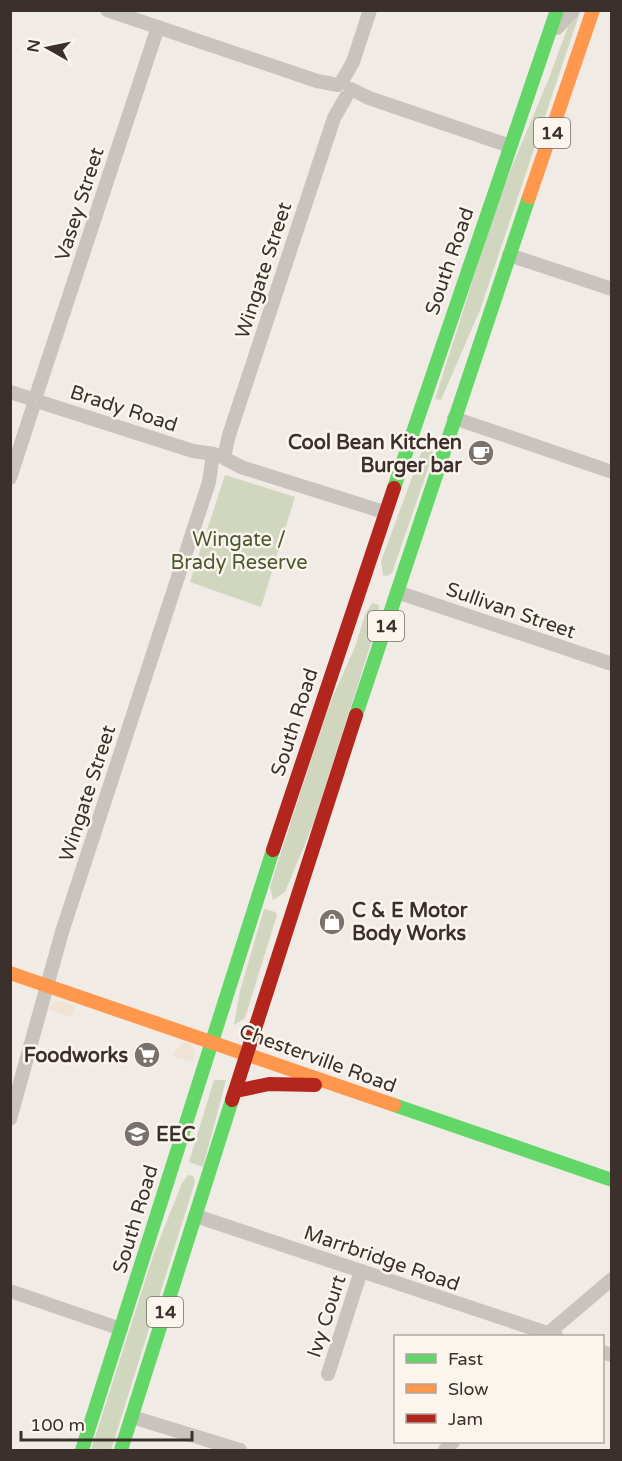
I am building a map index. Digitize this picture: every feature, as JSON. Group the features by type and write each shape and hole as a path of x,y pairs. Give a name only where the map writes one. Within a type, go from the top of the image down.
{"main road":[{"name":"South Road","path":"121,1450 196,1216 192,1167 212,1041 361,580 557,10"},
{"name":"South Road","path":"82,1450 121,1329 192,1167 236,1091 248,1055 283,908 397,592 593,10"},
{"path":"420,406 454,418"},
{"path":"361,580 397,592"},
{"path":"257,900 283,908"},
{"name":"Chesterville Road","path":"10,973 612,1180"},
{"path":"236,1091 269,1084 336,1086"}],"street":[{"path":"107,10 510,146"},
{"name":"Wingate Street","path":"10,1119 47,985 209,482 229,435 369,10"},
{"path":"548,39 573,10"},
{"name":"Vasey Street","path":"10,478 158,27"},
{"path":"509,255 612,289"},
{"name":"Brady Road","path":"10,392 384,512"},
{"path":"454,418 612,472"},
{"name":"Sullivan Street","path":"397,592 612,664"},
{"name":"Marrbridge Road","path":"196,1216 547,1335"},
{"name":"Ivy Court","path":"328,1374 361,1271"},
{"path":"551,1335 612,1279"},
{"path":"10,1292 121,1329"},
{"path":"132,1417 240,1450"}],"green space":[{"path":"580,12 480,310 441,400 435,399 500,195 569,24"},
{"path":"429,432 434,436 432,457 392,573 387,576 383,575 381,561"},
{"name":"Wingate / Brady Reserve","path":"225,475 295,497 261,607 190,582"},
{"path":"372,603 379,605 379,618 314,822 285,892 273,900 270,887 327,710 355,647 365,615"},
{"path":"264,909 275,912 277,915 245,1018 234,1025 240,991"},
{"path":"214,1080 226,1080 203,1167 189,1162"},
{"path":"188,1175 193,1176 195,1182 111,1450 91,1450 153,1256 182,1183"}],"shaded area":[{"path":"61,1001 75,1006 71,1017 48,1009 53,1003"},
{"path":"183,1042 191,1044 195,1051 193,1062 172,1056"}],"traffic: fast":[{"path":"394,488 557,10"},
{"path":"356,715 529,197"},
{"path":"82,1450 273,850"},
{"path":"121,1450 232,1100"},
{"path":"394,1105 612,1180"}],"traffic: slow":[{"path":"529,197 593,10"},
{"path":"10,973 394,1105"}],"traffic: jam":[{"path":"273,850 394,488"},
{"path":"232,1100 356,715"},
{"path":"236,1091 269,1084 315,1085"}],"place":[{"name":"Cool Bean Kitchen Burger bar","path":"481,453"},
{"name":"C & E Motor Body Works","path":"332,922"},
{"name":"Foodworks","path":"147,1055"},
{"name":"EEC","path":"137,1134"}]}
